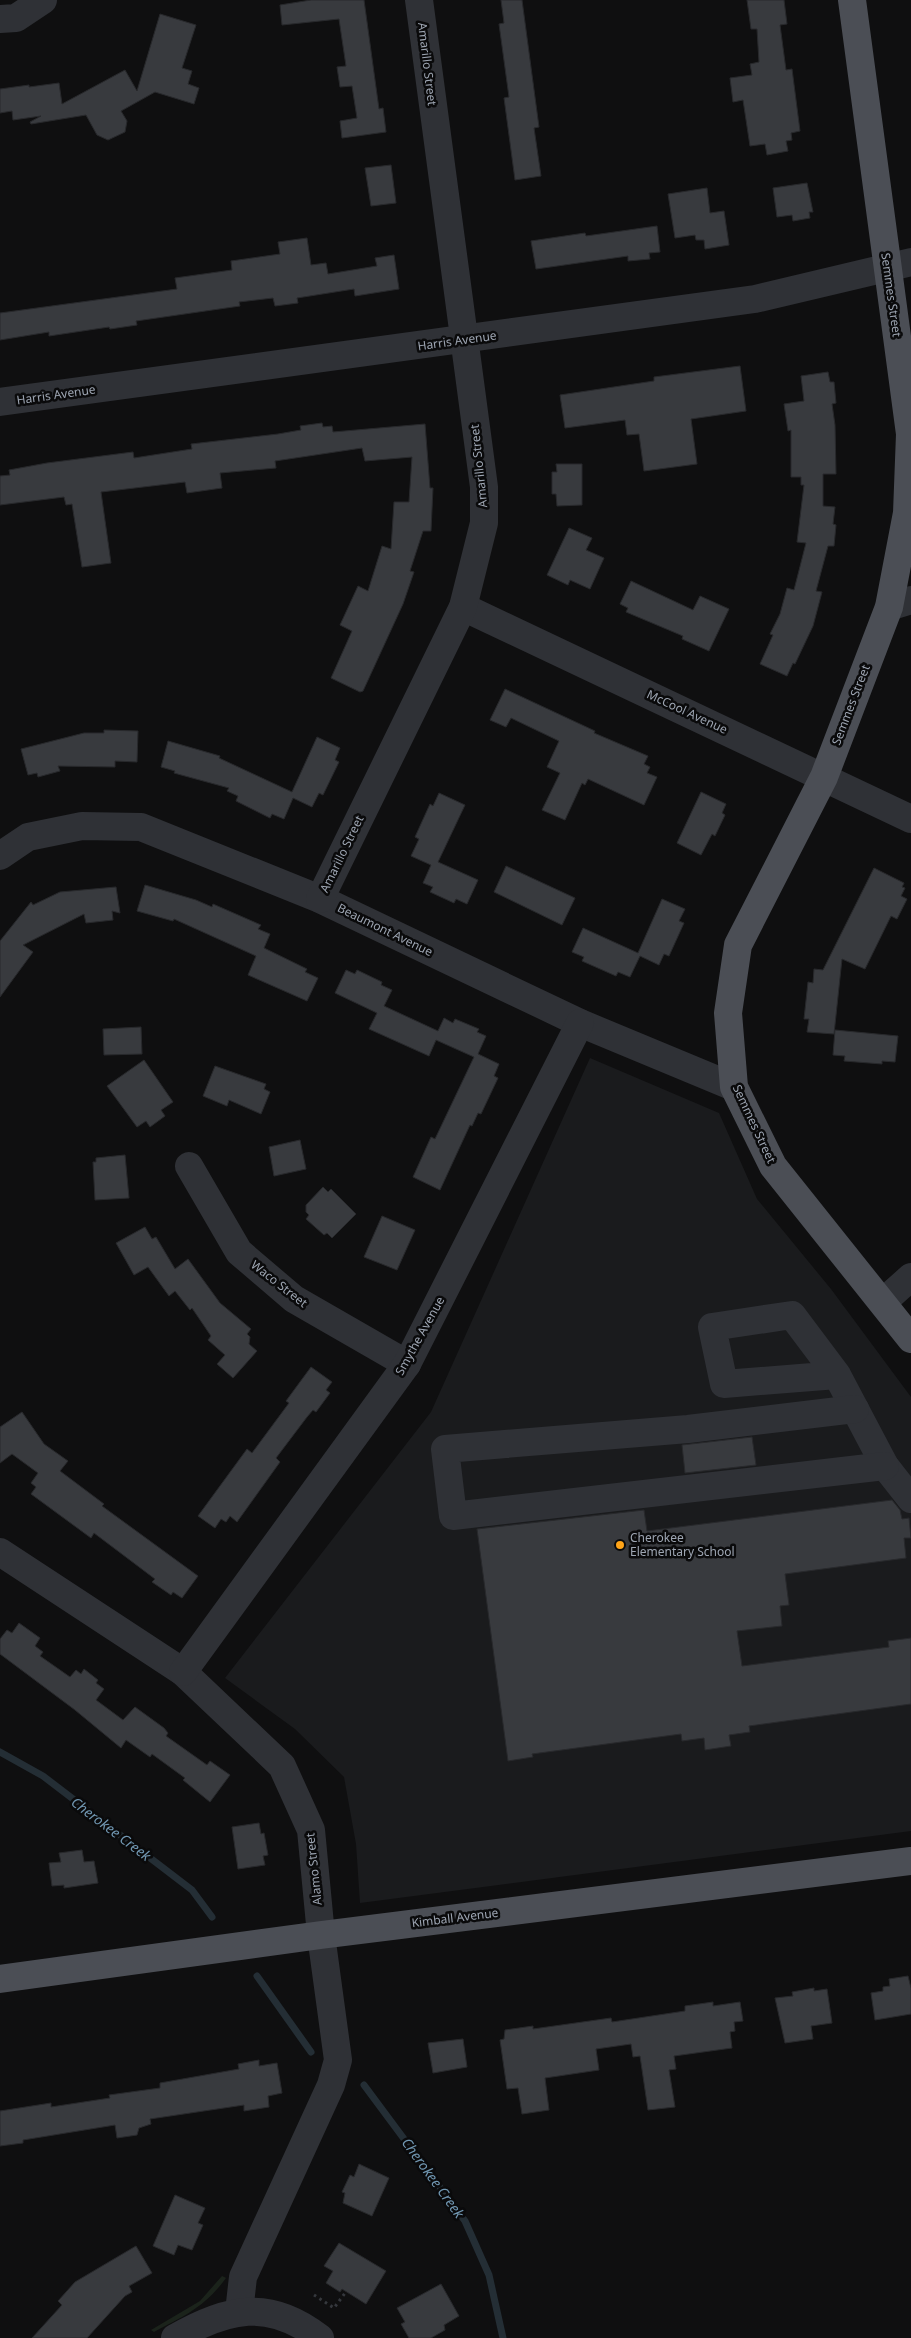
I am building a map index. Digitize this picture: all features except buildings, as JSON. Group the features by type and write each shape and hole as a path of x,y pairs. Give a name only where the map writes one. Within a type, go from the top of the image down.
{"main road":[{"name":"Semmes Street","path":"852,0 899,265 910,434 907,513 900,604 824,777 738,944 728,1013 734,1087 773,1166 911,1339"},
{"name":"Kimball Avenue","path":"0,1979 321,1935 911,1861"}],"street":[{"path":"0,19 16,18 43,0"},
{"name":"Amarillo Street","path":"320,899 463,607 484,523 484,487 419,0"},
{"name":"Harris Avenue","path":"0,402 755,299 899,265"},
{"name":"McCool Avenue","path":"463,607 911,819"},
{"name":"Beaumont Avenue","path":"0,856 28,837 82,826 141,827 320,899 580,1024 734,1087"},
{"name":"Smythe Avenue","path":"183,1672 407,1364 580,1024"},
{"name":"Waco Street","path":"189,1166 239,1252 294,1299 407,1364"},
{"path":"883,1302 911,1277"},
{"path":"837,1375 885,1466 911,1499"},
{"path":"855,1410 688,1429 445,1449 453,1516 885,1466"},
{"name":"Alamo Street","path":"0,1552 183,1672 282,1766 311,1830 321,1935 338,2060 331,2085 243,2278 239,2312"},
{"path":"176,2338 216,2317 239,2312 260,2312 280,2316 296,2322 320,2338"}],"path":[{"path":"314,2295 334,2308 345,2293"}],"shaded area":[{"name":"Cherokee Elementary School","path":"590,1058 719,1113 757,1199 831,1289 911,1397 911,1831 360,1903 356,1844 344,1777 295,1729 225,1678 431,1412"},
{"path":"222,2276 226,2278 202,2304 154,2332 151,2330 200,2301"}],"waterway":[{"name":"Cherokee Creek","path":"0,1752 43,1776 192,1890 212,1917"},
{"name":"Cherokee Creek","path":"257,1976 311,2052"},
{"name":"Cherokee Creek","path":"364,2085 465,2221 489,2275 503,2338"}],"place":[{"name":"Cherokee Elementary School","path":"620,1545"}]}
